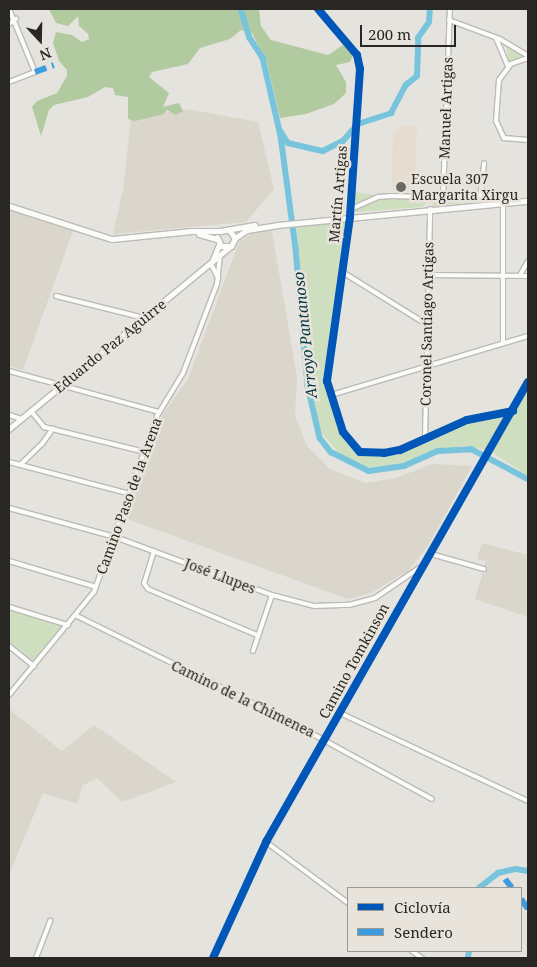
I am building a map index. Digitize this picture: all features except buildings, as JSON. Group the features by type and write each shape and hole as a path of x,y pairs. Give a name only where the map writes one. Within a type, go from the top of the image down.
{"main road":[{"path":"9,206 112,239 220,231 430,209 528,201"},
{"path":"171,234 202,234 230,246 234,238 247,230 279,224"},
{"path":"229,230 234,238"},
{"path":"218,242 220,231"}],"street":[{"path":"9,9 16,19 35,72 9,82"},
{"name":"Martín Artigas","path":"318,9 359,59 351,210 344,273 328,371 331,395 343,432 360,452 394,452 467,420 513,411"},
{"name":"Manuel Artigas","path":"443,197 450,9"},
{"path":"9,24 16,19"},
{"path":"449,20 496,38 528,57"},
{"path":"496,38 508,66"},
{"path":"528,57 508,66 497,86 497,128 504,138 528,140"},
{"path":"480,197 484,163"},
{"path":"351,210 385,196 500,198 504,202 503,343"},
{"name":"Coronel Santiago Artigas","path":"424,438 430,209"},
{"path":"218,242 218,256"},
{"path":"218,278 211,264 230,246"},
{"name":"Camino Paso de la Arena","path":"9,695 77,616 96,587 159,412 183,373 218,278 218,256"},
{"path":"520,276 528,261"},
{"name":"Eduardo Paz Aguirre","path":"9,429 211,264"},
{"path":"344,273 426,324"},
{"path":"428,275 528,276"},
{"path":"56,296 144,318"},
{"path":"331,395 528,336"},
{"path":"9,371 159,412"},
{"name":"Camino Tomkinson","path":"213,958 266,842 528,382"},
{"path":"31,411 43,426 144,452"},
{"path":"9,415 21,420"},
{"path":"20,465 42,444 53,428"},
{"path":"9,462 130,494"},
{"name":"José Llupes","path":"9,508 115,537 272,595 314,606 349,605 386,593 426,563"},
{"path":"154,551 145,586 257,635"},
{"path":"431,554 484,569"},
{"path":"9,561 96,587"},
{"path":"253,651 272,595"},
{"path":"9,608 68,625"},
{"name":"Camino de la Chimenea","path":"77,616 325,740 432,799"},
{"path":"9,646 34,666"},
{"path":"340,713 528,801"},
{"path":"266,842 347,903"},
{"path":"36,958 50,921"}],"shaded area":[{"path":"187,109 258,122 274,189 246,222 113,234 123,190 131,118"},
{"path":"402,126 417,127 415,190 392,190 393,135"},
{"path":"9,210 73,231 23,370 9,366"},
{"path":"272,231 297,378 295,416 307,446 330,469 365,483 396,478 432,464 472,466 428,546 409,570 371,593 348,599 127,519 163,414 188,379 239,242 253,233"},
{"path":"482,543 528,555 528,617 475,599 486,561 477,559"},
{"path":"9,709 62,751 94,725 176,782 122,802 97,778 82,786 78,804 43,793 11,870 9,869"}],"green space":[{"path":"49,9 259,9 261,26 271,40 328,55 343,45 353,55 350,62 336,65 346,82 346,93 334,104 306,114 280,118 267,63 252,33 241,30 230,39 200,48 188,64 152,72 149,77 169,93 163,107 179,103 183,111 176,115 167,110 164,114 135,121 128,119 128,97 115,95 113,88 105,87 88,97 54,105 49,110 41,136 32,107 37,101 57,93 67,76 67,70 59,61 53,43 56,32 72,35 82,42 89,39 88,34 79,26 78,16 68,26 56,23"},
{"path":"506,44 524,55 524,57 509,62"},
{"path":"354,192 375,195 376,197 355,205"},
{"path":"386,197 429,200 422,207 355,212 356,208"},
{"path":"501,200 432,206 434,201"},
{"path":"348,222 325,376 331,403 346,442 355,452 365,456 398,455 462,424 508,411 487,450 462,446 442,448 397,466 367,467 341,455 320,431 315,411 296,224"},
{"path":"528,383 528,476 491,451"},
{"path":"9,609 64,626 34,663 9,643"}],"waterway":[{"name":"Arroyo Pantanoso","path":"241,9 250,38 263,58 281,136 296,248 308,386 320,438 331,452 369,471 404,466 438,451 471,449 528,479"},
{"path":"280,130 288,143 323,151 343,141 358,124 391,113 406,85 417,76 418,38 429,22 430,9"},
{"name":"Arroyo Pantanoso","path":"480,887 498,873 516,869 528,871"},
{"name":"Arroyo Pantanoso","path":"468,958 469,952"}],"marked path":[{"path":"35,72 54,65"},
{"path":"505,879 511,887"},
{"path":"522,900 528,909"}],"cycle path":[{"path":"318,9 357,55 360,69 350,217 327,381 343,432 360,452 384,453 400,450 467,420 513,411"},
{"path":"213,958 266,842 528,382"}],"place":[{"name":"Escuela 307 Margarita Xirgu","path":"401,187"}]}
